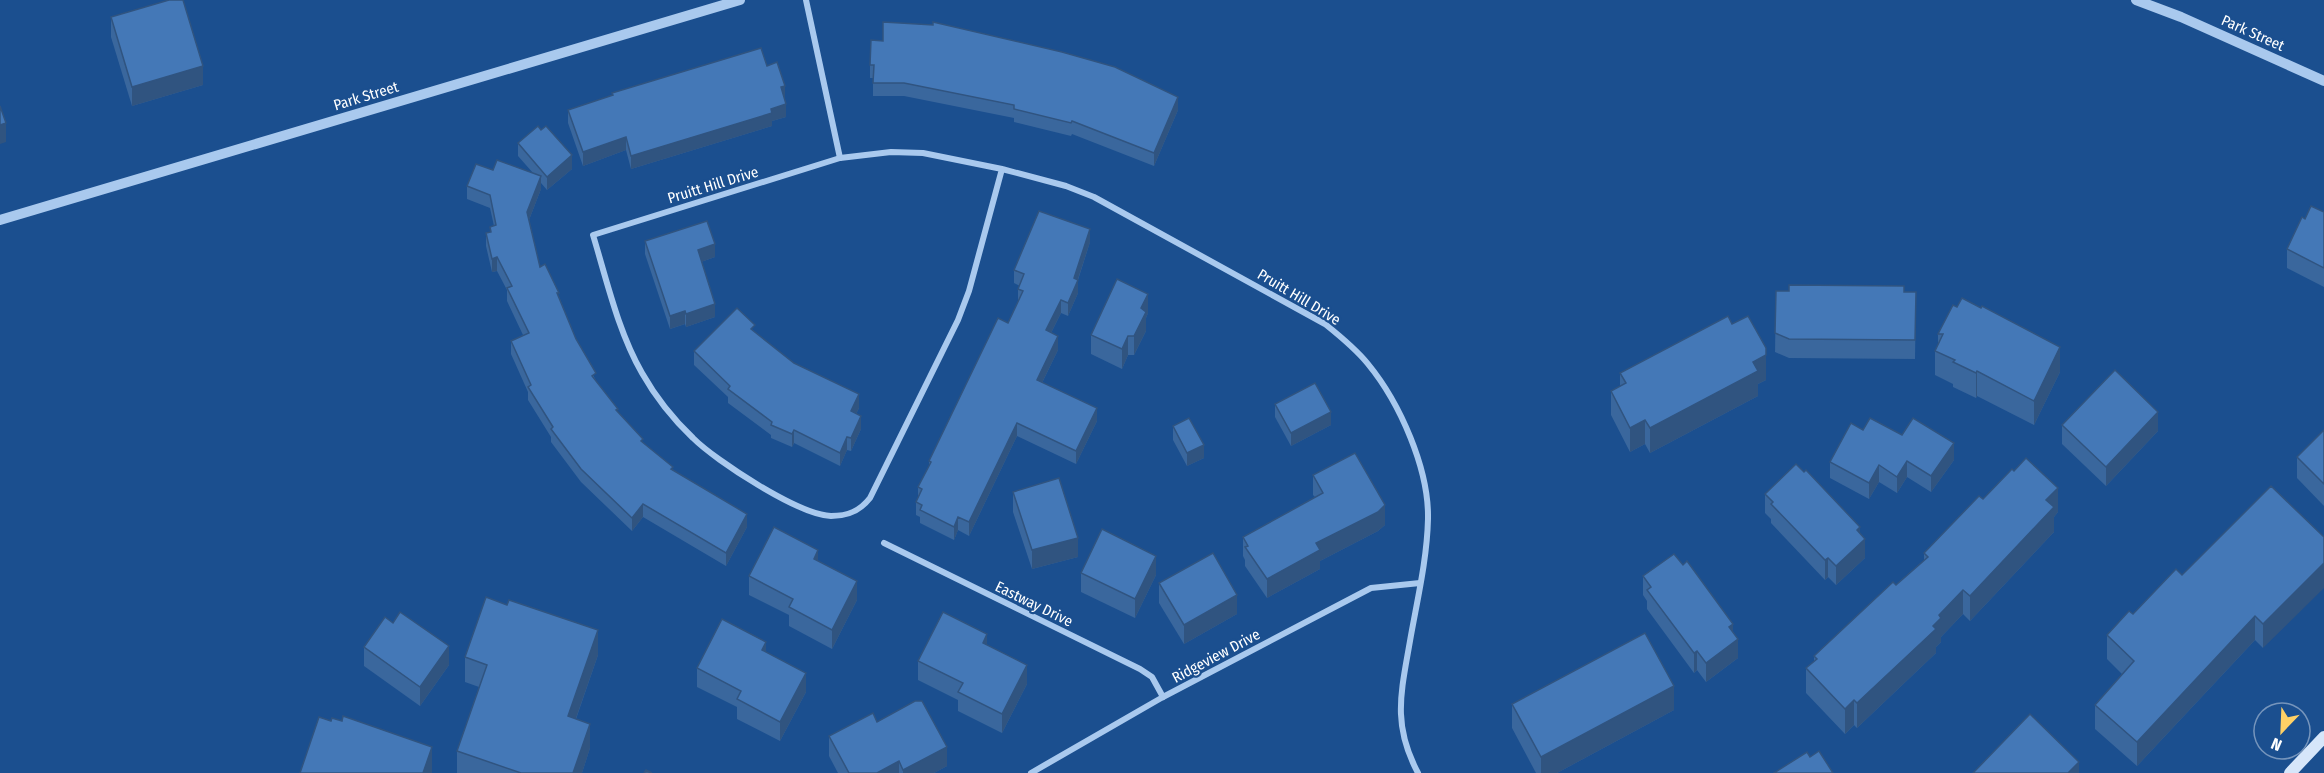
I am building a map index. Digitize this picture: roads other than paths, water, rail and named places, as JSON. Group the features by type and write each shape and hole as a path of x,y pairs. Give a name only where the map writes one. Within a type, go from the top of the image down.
{"main road":[{"path":"2290,773 2324,737"}],"street":[{"name":"Park Street","path":"0,220 740,0"},
{"path":"806,0 840,158"},
{"name":"Park Street","path":"2136,0 2181,17 2324,81"},
{"name":"Pruitt Hill Drive","path":"1002,169 969,291 944,350 870,498 862,508 841,515 820,514 759,485 707,451 679,423 652,389 633,354 624,334 593,235 840,158 891,152 923,153 1002,169 1066,186 1124,211 1299,307 1349,343 1386,388 1412,443 1424,480 1428,518 1420,584 1400,699 1401,725 1408,753 1418,773"},
{"name":"Eastway Drive","path":"884,543 1140,669 1152,677 1163,697"},
{"name":"Ridgeview Drive","path":"1031,773 1163,697 1371,588 1420,584"}]}
